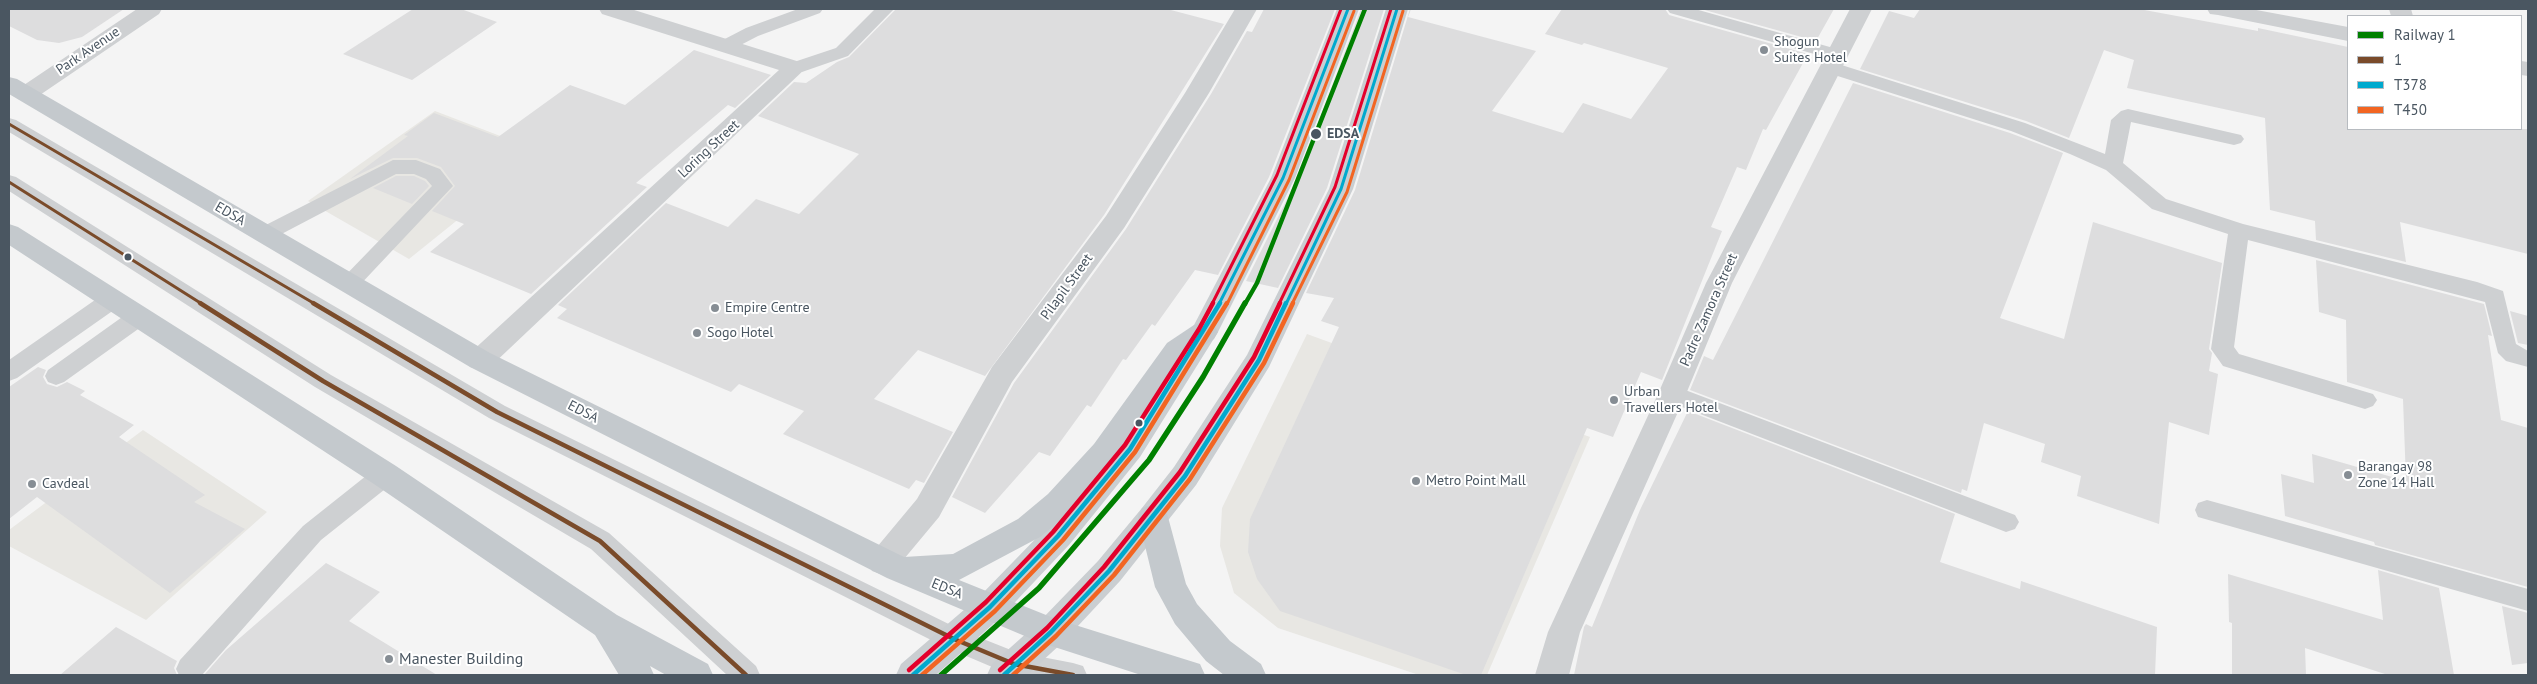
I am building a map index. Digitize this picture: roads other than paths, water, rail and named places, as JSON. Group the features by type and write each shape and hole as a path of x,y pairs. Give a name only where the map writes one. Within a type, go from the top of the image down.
{"highway":[{"name":"EDSA","path":"17,89 480,360 890,565 1051,632 1188,675"},
{"path":"9,233 385,475 606,625 696,675"},
{"path":"890,565 957,567 1030,528 1058,503 1104,452 1171,348 1204,332"},
{"path":"1153,517 1171,587 1186,614 1218,651 1249,675"},
{"path":"606,625 637,675"}],"main road":[{"path":"913,675 990,607 1058,536 1130,450 1204,332 1283,178 1348,9"},
{"path":"1009,670 1051,632 1109,571 1153,517 1185,476 1259,360 1341,189 1396,9"}],"street":[{"name":"Park Avenue","path":"17,89 151,9"},
{"path":"610,9 795,68"},
{"name":"Pilapil Street","path":"890,565 928,508 1002,375 1056,307 1115,222 1197,93 1246,9"},
{"name":"Padre Zamora Street","path":"1552,675 1564,632 1672,394 1719,283 1861,9"},
{"path":"2218,9 2347,34"},
{"name":"Loring Street","path":"480,360 795,68"}],"lane":[{"path":"725,46 752,32 814,9"},
{"path":"795,68 842,52 885,9"},
{"path":"1676,9 1835,61 2018,127 2113,165 2159,204 2239,230 2477,290 2495,297 2506,346 2514,355 2528,359"},
{"path":"2113,165 2121,120 2128,115 2234,138"},
{"path":"9,124 497,412 954,639 1009,670 1073,675"},
{"path":"265,234 393,167 416,167 434,174 443,186 349,283"},
{"path":"9,182 322,382 600,541 746,675"},
{"path":"2239,230 2222,349 2231,360 2365,400"},
{"path":"9,372 113,299"},
{"path":"56,376 140,316"},
{"path":"1672,394 2006,522"},
{"path":"190,669 312,534 385,475"},
{"path":"2207,510 2528,600"}],"rail line":[{"name":"1","path":"941,675 1039,588 1149,460 1203,377 1257,283 1365,9"}],"place":[{"name":"Shogun Suites Hotel","path":"1764,50"},
{"name":"EDSA","path":"1316,134"},
{"name":"Empire Centre","path":"715,308"},
{"name":"Sogo Hotel","path":"697,333"},
{"name":"Urban Travellers Hotel","path":"1614,400"},
{"name":"Barangay 98 Zone 14 Hall","path":"2348,475"},
{"name":"Metro Point Mall","path":"1416,481"},
{"name":"Cavdeal","path":"32,484"},
{"name":"Manester Building","path":"389,659"}]}
